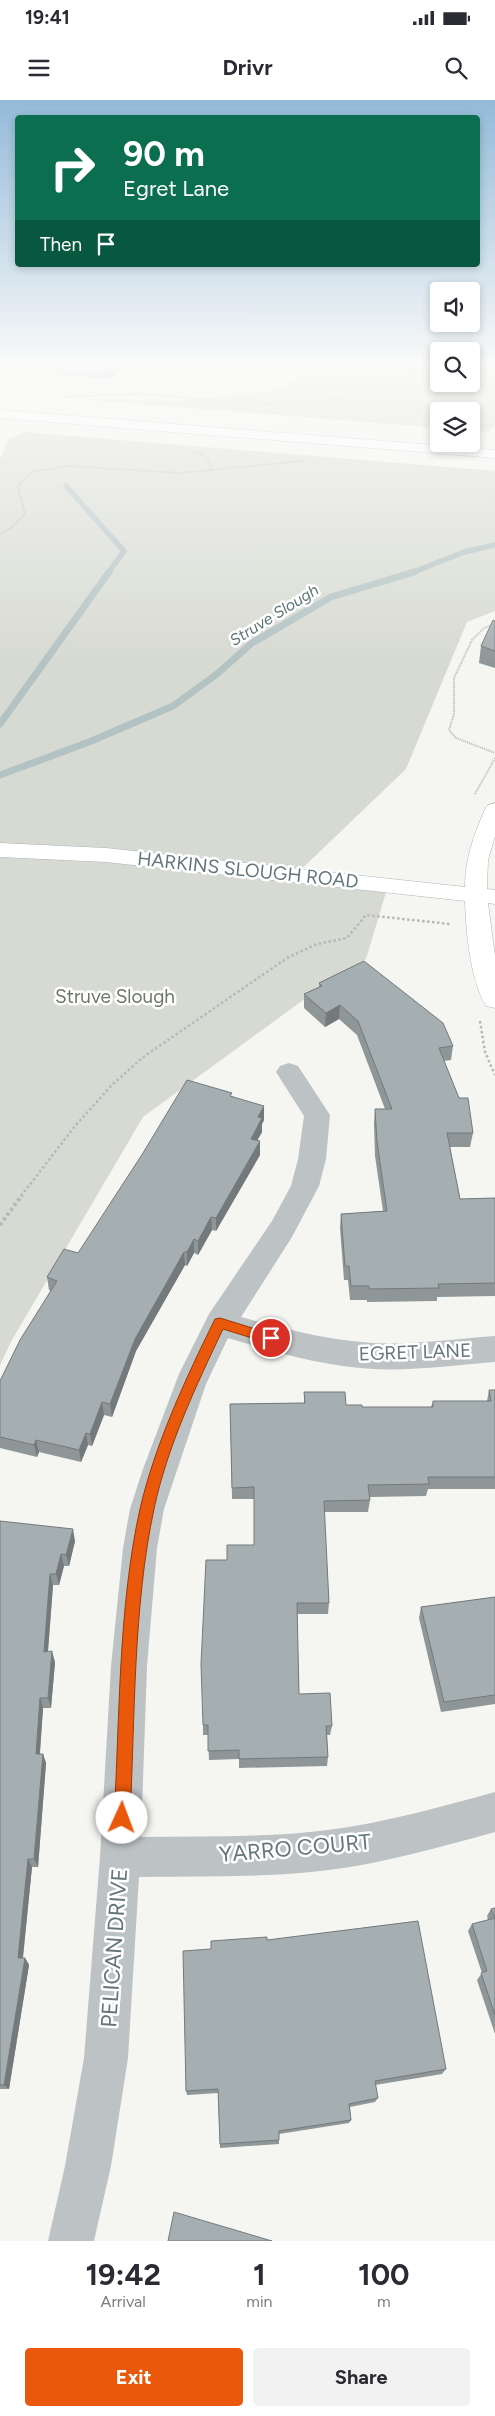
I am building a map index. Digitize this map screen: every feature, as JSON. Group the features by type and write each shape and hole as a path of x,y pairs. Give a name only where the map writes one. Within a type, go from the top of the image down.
{"main road":[{"path":"495,809 478,858 485,896 487,974 495,1000"},
{"name":"HARKINS SLOUGH ROAD","path":"0,850 106,855 485,896"}],"street":[{"name":"PELICAN DRIVE","path":"71,2241 88,2166 106,2058 120,1857 129,1666 140,1548 147,1509 171,1433 190,1384 220,1323 294,1208 305,1186 312,1159 317,1115 289,1072"},
{"name":"EGRET LANE","path":"220,1323 288,1344 349,1354 406,1356 495,1349"},
{"name":"YARRO COURT","path":"120,1857 233,1856 328,1850 429,1830 495,1812"}],"path":[{"path":"209,463 212,468"},
{"path":"0,534 11,528 25,514 18,486 30,472 69,466 178,473 275,463"},
{"path":"495,624 484,628 472,640 454,678 454,714 450,721 449,730 456,738 495,753"},
{"path":"0,1225 75,1126 128,1070 183,1028 288,958 317,944 347,938 366,915 455,924"}],"green space":[{"name":"Struve Slough","path":"0,463 397,463 495,471 495,611 467,622 406,769 288,882 387,889 366,959 317,990 143,1117 12,1340 0,1365"}],"building":[{"path":"493,620 495,621 495,651 481,646"},
{"path":"364,961 443,1023 453,1046 439,1048 459,1098 468,1098 473,1133 447,1133 460,1199 495,1198 495,1283 438,1284 439,1288 369,1289 369,1286 351,1286 349,1266 345,1266 341,1214 387,1211 377,1142 375,1109 392,1109 358,1021 340,1005 326,1013 304,994 322,986 319,983"},
{"path":"187,1080 232,1093 230,1096 264,1106 258,1117 262,1118 251,1139 260,1141 216,1218 211,1217 198,1241 194,1239 187,1252 184,1252 135,1339 110,1404 102,1402 90,1434 86,1433 79,1450 36,1440 34,1445 0,1437 0,1381 20,1340 57,1281 47,1277 64,1249 78,1253 143,1153"},
{"path":"489,1390 495,1390 495,1477 428,1477 429,1484 368,1485 370,1500 324,1501 329,1603 297,1603 299,1694 330,1693 332,1726 326,1726 328,1757 239,1759 239,1750 208,1751 208,1725 203,1725 201,1664 206,1560 227,1560 227,1545 254,1545 254,1487 232,1488 230,1404 305,1403 304,1392 345,1392 346,1405 362,1405 362,1407 433,1407 433,1401 491,1401"},
{"path":"0,1521 73,1529 66,1555 61,1554 56,1574 50,1574 44,1652 52,1651 48,1698 40,1698 36,1754 43,1754 34,1859 28,1859 18,1958 25,1958 4,2085 0,2085"},
{"path":"495,1597 495,1695 444,1702 421,1607"},
{"path":"495,1908 495,1918 491,1909"},
{"path":"495,1918 495,2015 481,1973 487,1971 472,1924"},
{"path":"418,1921 446,2069 375,2081 378,2098 349,2104 351,2120 279,2131 279,2140 220,2144 218,2089 186,2091 183,1951 211,1949 211,1941 267,1937 267,1940"},
{"path":"174,2212 272,2241 168,2241"}],"waterway":[{"path":"66,486 124,551 108,573"},
{"name":"Struve Slough","path":"412,573 464,552 495,545"},
{"path":"0,724 109,572"},
{"name":"Struve Slough","path":"0,775 89,742 173,706 217,674 252,643 331,597 412,573"}],"route":[{"path":"122,1818 134,1592 147,1509 159,1469 190,1384 220,1323 271,1338"}]}
